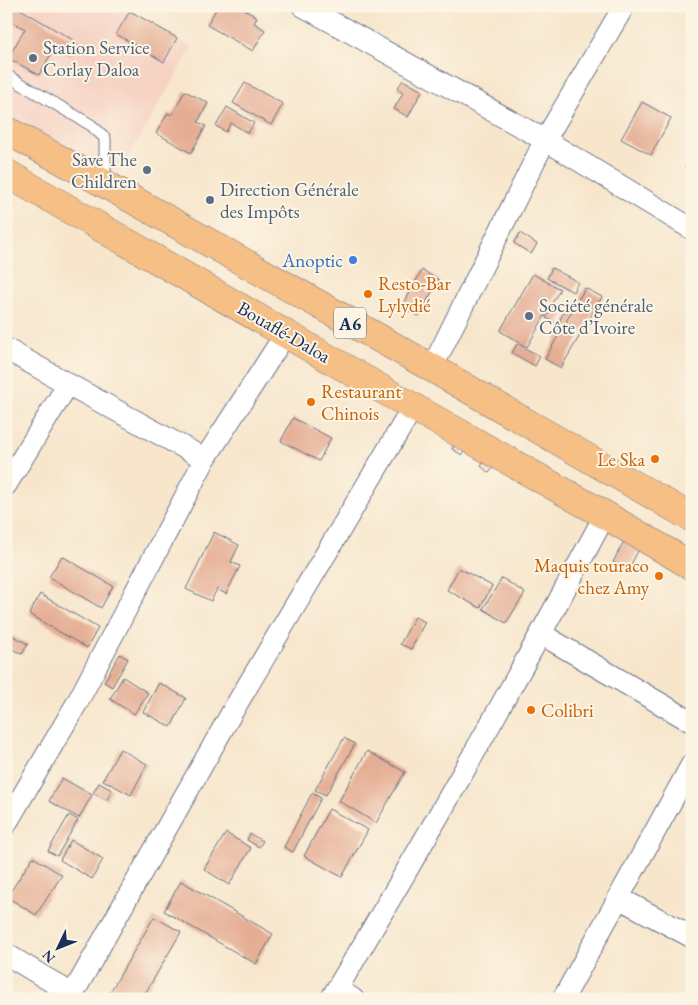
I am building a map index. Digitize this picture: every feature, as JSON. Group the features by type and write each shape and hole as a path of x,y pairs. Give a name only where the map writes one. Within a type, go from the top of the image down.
{"highway":[{"name":"A6","path":"6,130 432,368 692,518"},
{"name":"Bouaflé-Daloa","path":"6,173 692,566"}],"street":[{"path":"303,6 545,140 692,229"},
{"path":"432,368 545,140 624,6"},
{"path":"6,824 77,703 205,458 286,333"},
{"path":"6,349 205,458"},
{"path":"6,485 68,384"},
{"path":"6,954 71,997 235,707 413,407"},
{"path":"340,996 605,515"},
{"path":"541,634 692,722"},
{"path":"563,999 692,764"},
{"path":"619,898 692,937"}],"lane":[{"path":"6,75 91,124 105,138 105,184"}],"shaded area":[{"path":"6,6 122,6 192,47 113,183 6,121"}],"building":[{"path":"15,6 78,43 71,56 55,47 39,75 8,58 25,29 7,19"},
{"path":"218,6 230,6 236,9 239,6 257,17 254,23 265,30 253,51 207,25"},
{"path":"130,11 177,38 164,62 116,34"},
{"path":"403,80 422,91 408,117 394,109 403,93 397,89"},
{"path":"245,83 283,104 271,125 233,103"},
{"path":"185,91 208,103 198,122 206,126 191,153 156,133 168,113 172,115"},
{"path":"642,102 671,118 651,155 621,139"},
{"path":"227,107 254,123 248,133 231,123 226,132 216,126"},
{"path":"692,155 692,170 685,167"},
{"path":"520,233 537,244 531,254 514,243"},
{"path":"552,268 578,282 573,292 547,278"},
{"path":"422,270 439,280 418,316 402,307"},
{"path":"533,274 560,289 527,347 500,331"},
{"path":"585,288 602,297 561,368 545,359"},
{"path":"552,306 564,311 558,324 546,318"},
{"path":"517,344 540,356 535,366 512,353"},
{"path":"293,418 331,438 319,461 281,441"},
{"path":"458,437 469,442 462,455 452,449"},
{"path":"490,455 498,462 489,473 481,466"},
{"path":"214,532 239,545 231,562 240,566 226,594 217,589 211,601 186,589"},
{"path":"624,541 639,549 628,570 613,562"},
{"path":"62,556 113,586 101,608 49,577"},
{"path":"459,568 492,586 480,608 447,590"},
{"path":"502,578 525,593 506,623 483,609"},
{"path":"40,594 98,628 87,648 29,614"},
{"path":"415,617 425,622 411,649 400,644"},
{"path":"13,636 28,644 22,654 8,647"},
{"path":"120,654 128,659 112,687 104,682"},
{"path":"123,677 148,693 134,714 110,699"},
{"path":"159,683 186,698 171,727 143,712"},
{"path":"344,738 355,744 326,795 315,790"},
{"path":"120,749 147,764 131,795 103,780"},
{"path":"367,751 405,772 376,823 339,801"},
{"path":"62,778 92,795 79,818 49,801"},
{"path":"99,783 112,790 107,800 93,793"},
{"path":"312,793 321,798 293,852 284,847"},
{"path":"329,809 368,830 342,877 304,856"},
{"path":"69,815 78,820 57,856 48,851"},
{"path":"226,833 251,848 229,885 204,869"},
{"path":"250,834 263,841 259,847 247,840"},
{"path":"71,840 103,859 92,879 60,860"},
{"path":"33,857 62,875 36,915 7,897"},
{"path":"181,881 273,934 256,964 164,911"},
{"path":"154,917 181,932 142,999 106,999"}],"place":[{"name":"Station Service Corlay Daloa","path":"33,58"},
{"name":"Save The Children","path":"147,170"},
{"name":"Direction Générale des Impôts","path":"210,200"},
{"name":"Anoptic","path":"353,260"},
{"name":"Resto-Bar Lylydié","path":"368,294"},
{"name":"Société générale Côte d’Ivoire","path":"529,316"},
{"name":"Restaurant Chinois","path":"311,402"},
{"name":"Le Ska","path":"655,459"},
{"name":"Maquis touraco chez Amy","path":"659,576"},
{"name":"Colibri","path":"531,710"}]}
